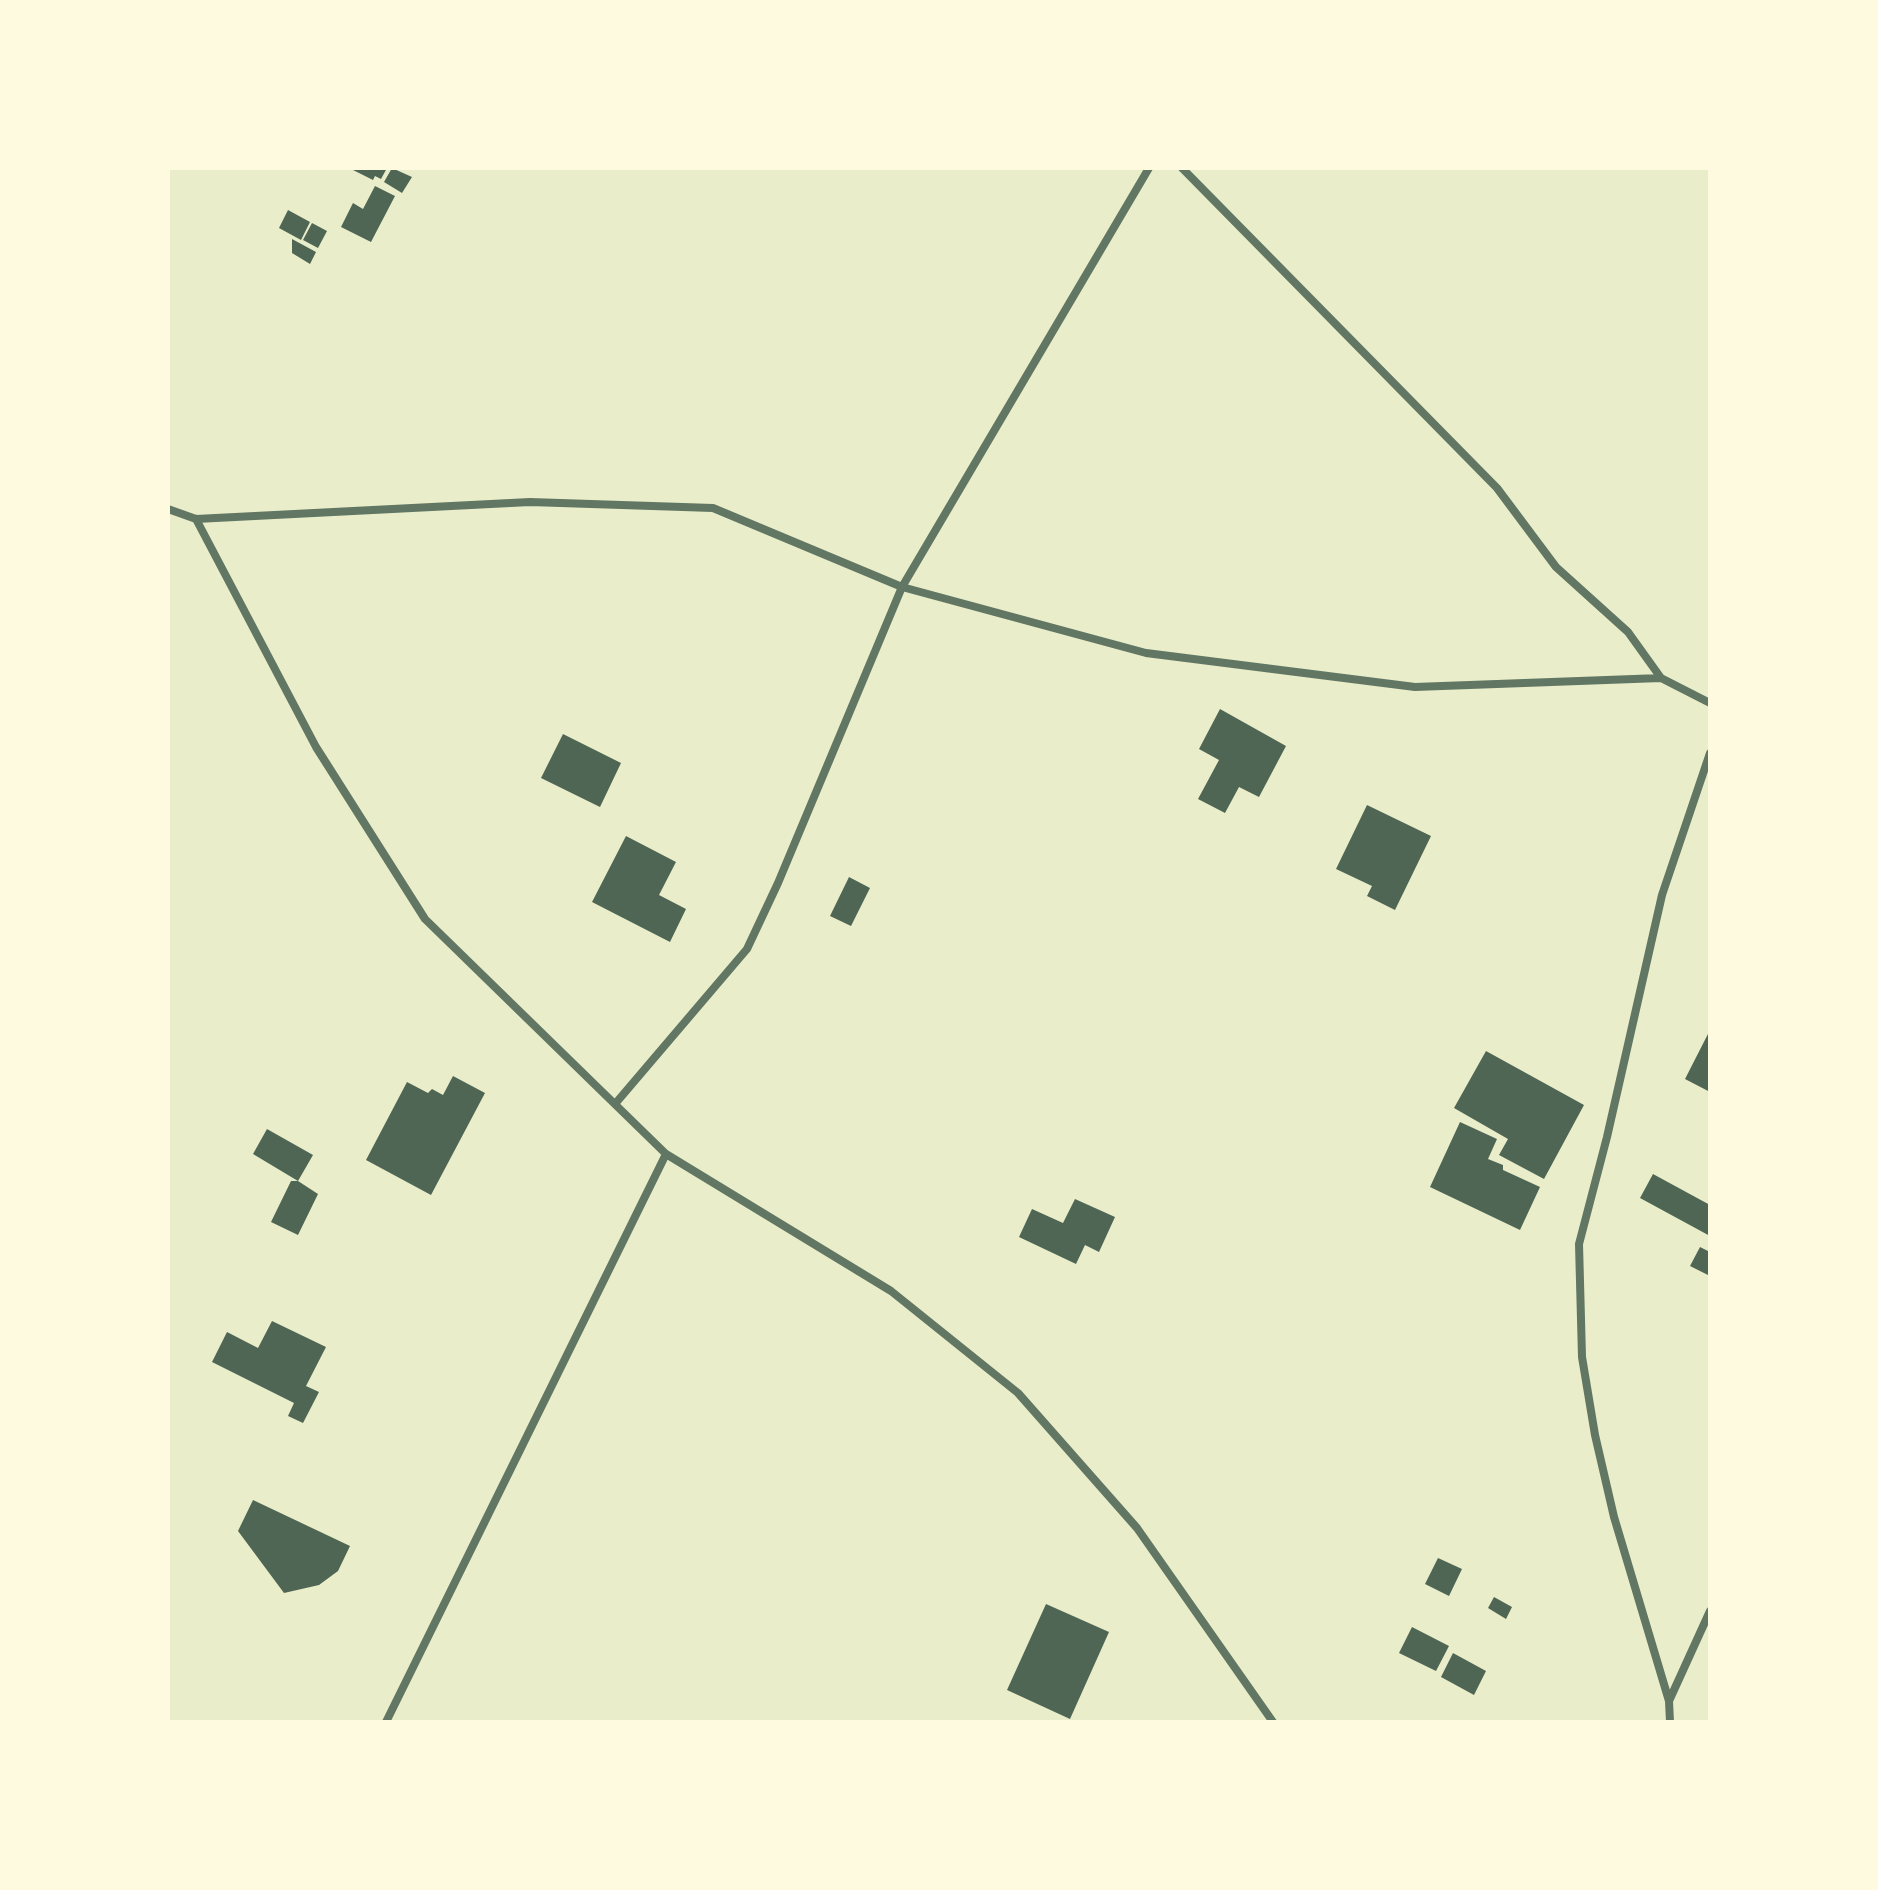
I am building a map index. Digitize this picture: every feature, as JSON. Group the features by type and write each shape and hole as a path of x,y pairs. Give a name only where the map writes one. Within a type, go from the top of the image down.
{"street":[{"path":"615,1104 747,949 778,883 902,587 1149,168"},
{"path":"1182,168 1497,488 1556,567 1628,632 1661,678 1710,703"},
{"path":"168,509 196,519 530,502 713,508 902,587 1146,653 1400,685 1661,678"},
{"path":"196,519 316,747 425,919 666,1154 891,1291 1018,1393 1137,1528 1273,1722"},
{"path":"1670,1722 1669,1701 1614,1517 1595,1435 1582,1357 1579,1244 1607,1137 1662,895 1710,753"},
{"path":"386,1722 666,1154"},
{"path":"1669,1701 1710,1611"}],"building":[{"path":"349,168 387,168 381,179 375,176 373,180"},
{"path":"392,168 412,177 402,193 384,182"},
{"path":"375,186 395,196 371,242 341,227 353,203 363,209"},
{"path":"288,210 310,222 301,240 279,228"},
{"path":"312,223 327,231 318,248 303,240"},
{"path":"292,239 316,252 310,264 292,253"},
{"path":"1220,709 1286,746 1259,797 1239,787 1225,813 1198,799 1219,760 1199,749"},
{"path":"563,734 621,763 600,807 541,778"},
{"path":"1367,805 1431,836 1395,910 1367,896 1372,886 1336,869"},
{"path":"626,836 676,862 659,895 686,909 670,942 592,902"},
{"path":"849,877 870,888 851,926 830,916"},
{"path":"1710,1030 1710,1092 1685,1079"},
{"path":"1486,1051 1584,1105 1544,1179 1499,1155 1508,1139 1454,1108"},
{"path":"453,1076 485,1093 431,1195 366,1160 407,1082 428,1093 432,1089 443,1095"},
{"path":"1460,1122 1497,1139 1488,1159 1503,1165 1503,1170 1540,1187 1520,1230 1430,1187"},
{"path":"267,1129 313,1155 298,1181 253,1154"},
{"path":"1653,1174 1710,1205 1710,1236 1640,1198"},
{"path":"291,1181 298,1181 318,1194 298,1235 271,1222"},
{"path":"1075,1199 1115,1217 1099,1252 1085,1245 1076,1264 1019,1237 1032,1209 1063,1223"},
{"path":"1700,1247 1710,1252 1710,1276 1690,1266"},
{"path":"272,1321 326,1347 306,1386 319,1392 303,1423 288,1416 294,1403 212,1362 227,1332 258,1348"},
{"path":"253,1500 350,1546 338,1571 319,1585 284,1593 238,1531"},
{"path":"1438,1558 1462,1569 1449,1596 1425,1584"},
{"path":"1494,1597 1512,1607 1506,1619 1488,1608"},
{"path":"1046,1604 1109,1632 1070,1719 1007,1690"},
{"path":"1412,1627 1449,1646 1436,1671 1399,1653"},
{"path":"1453,1653 1486,1671 1474,1695 1441,1677"}]}
